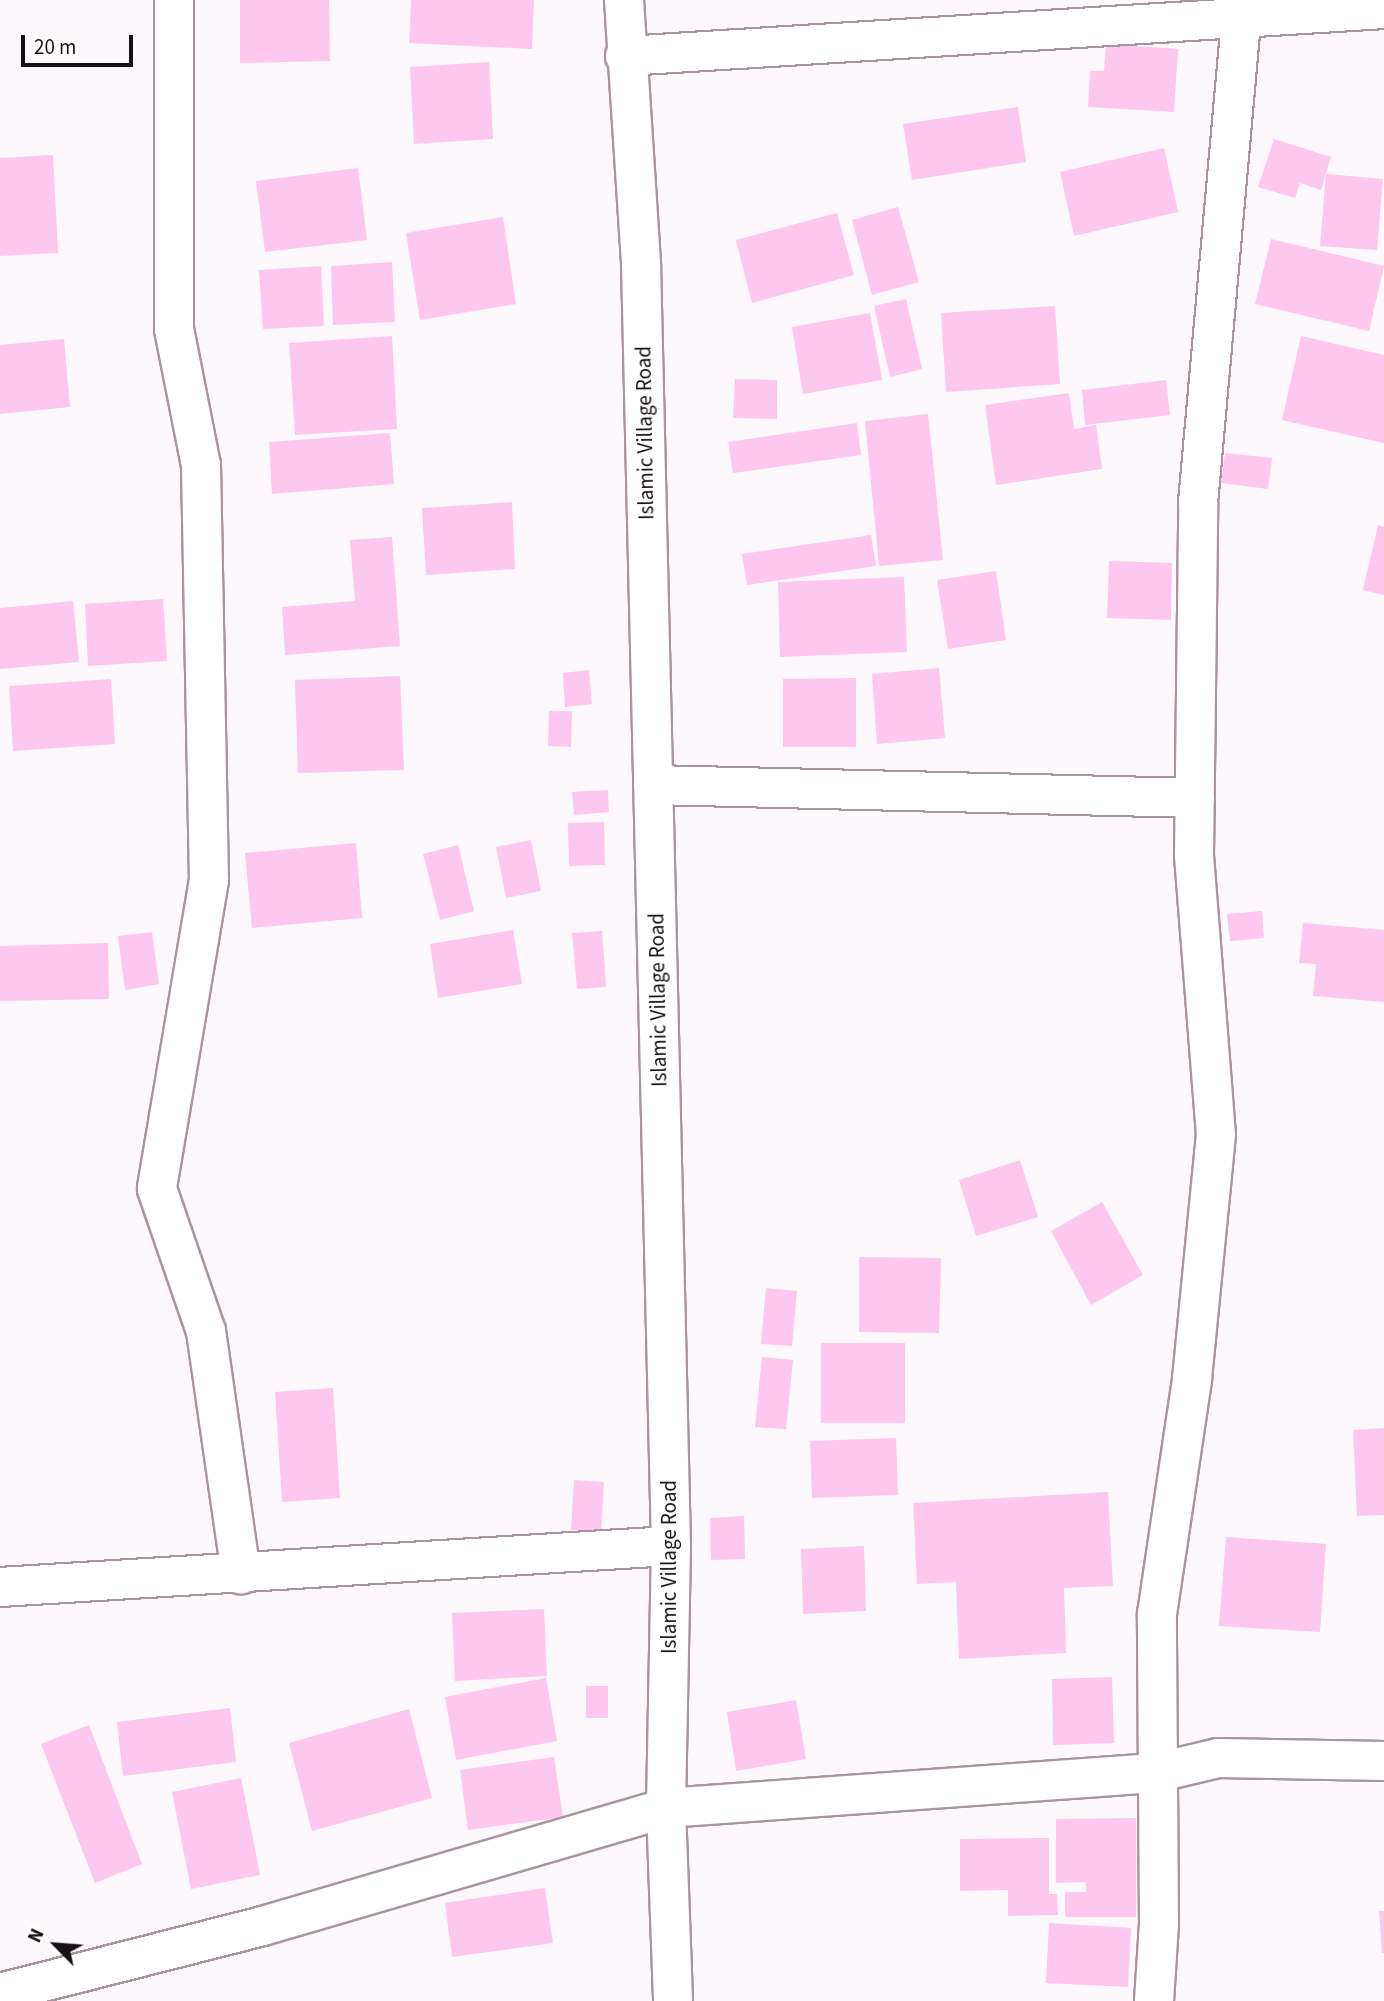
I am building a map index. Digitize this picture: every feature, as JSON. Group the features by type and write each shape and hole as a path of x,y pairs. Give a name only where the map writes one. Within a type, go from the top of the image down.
{"street":[{"path":"174,0 174,329 201,465 209,880 157,1189 206,1331 241,1575"},
{"name":"Islamic Village Road","path":"624,0 625,56 641,263 671,1546 666,1808 673,2001"},
{"path":"625,56 1384,9"},
{"path":"1154,2001 1159,1923 1155,1773 1157,1614 1192,1379 1216,1135 1194,855 1198,503 1241,19"},
{"path":"653,785 1195,798"},
{"path":"0,1587 241,1575 671,1546"},
{"path":"0,1993 263,1926 666,1808 1155,1773 1218,1758 1384,1761"}],"building":[{"path":"240,0 329,0 330,61 240,63"},
{"path":"411,0 534,0 532,49 409,43"},
{"path":"1106,44 1178,49 1174,112 1088,107 1090,71 1104,71"},
{"path":"489,62 493,139 414,144 410,67"},
{"path":"1018,107 1026,162 912,180 903,124"},
{"path":"1274,139 1331,157 1321,190 1300,183 1295,198 1258,187"},
{"path":"1164,148 1178,212 1074,236 1060,172"},
{"path":"53,155 58,253 0,256 0,158"},
{"path":"358,168 367,240 265,252 256,181"},
{"path":"1326,174 1383,179 1377,250 1320,246"},
{"path":"898,207 919,282 872,295 852,220"},
{"path":"837,213 854,275 752,303 736,240"},
{"path":"503,217 516,304 420,320 406,233"},
{"path":"1271,239 1384,266 1369,331 1255,304"},
{"path":"392,262 395,322 333,325 331,266"},
{"path":"321,266 324,326 263,329 259,270"},
{"path":"906,299 922,369 890,377 874,306"},
{"path":"1055,306 1060,384 946,392 941,313"},
{"path":"870,313 882,380 803,394 792,327"},
{"path":"392,336 397,429 295,435 289,343"},
{"path":"1301,336 1384,355 1384,443 1282,420"},
{"path":"64,339 70,407 0,414 0,345"},
{"path":"735,379 777,380 777,419 733,418"},
{"path":"1166,380 1170,415 1085,425 1082,390"},
{"path":"1069,393 1074,429 1096,425 1102,469 996,485 985,405"},
{"path":"928,414 943,560 879,566 865,421"},
{"path":"857,423 861,455 733,473 728,442"},
{"path":"390,433 394,484 272,494 269,442"},
{"path":"1225,453 1272,458 1268,489 1221,483"},
{"path":"512,502 515,569 426,575 422,508"},
{"path":"1378,525 1384,527 1384,595 1363,590"},
{"path":"871,535 876,566 747,585 742,554"},
{"path":"392,537 400,646 285,655 282,607 355,601 350,540"},
{"path":"1109,561 1172,563 1171,620 1107,618"},
{"path":"996,571 1006,640 948,649 937,580"},
{"path":"904,577 907,652 780,657 778,582"},
{"path":"163,599 167,661 88,666 85,604"},
{"path":"73,601 79,662 0,669 0,608"},
{"path":"939,668 945,738 877,744 872,674"},
{"path":"589,670 592,704 565,707 563,673"},
{"path":"400,676 404,770 298,773 295,680"},
{"path":"856,678 856,747 783,747 783,679"},
{"path":"111,679 115,744 13,751 9,686"},
{"path":"549,711 572,711 571,747 548,746"},
{"path":"608,790 609,812 574,815 572,792"},
{"path":"604,822 605,865 569,866 568,823"},
{"path":"531,840 541,891 506,898 496,847"},
{"path":"356,843 362,918 252,928 245,853"},
{"path":"458,845 474,911 440,920 423,854"},
{"path":"1262,911 1264,938 1230,941 1227,914"},
{"path":"1303,923 1384,930 1384,1002 1313,996 1316,964 1299,963"},
{"path":"513,930 522,984 438,998 430,944"},
{"path":"602,931 606,987 577,989 572,933"},
{"path":"152,932 159,984 125,990 118,936"},
{"path":"108,943 109,999 0,1001 0,946"},
{"path":"1020,1160 1038,1217 976,1236 959,1180"},
{"path":"1102,1202 1143,1275 1091,1305 1051,1231"},
{"path":"859,1257 941,1258 939,1333 859,1332"},
{"path":"766,1288 797,1291 792,1346 761,1344"},
{"path":"821,1343 905,1343 905,1423 821,1423"},
{"path":"762,1357 793,1360 786,1429 755,1427"},
{"path":"333,1388 340,1498 282,1502 275,1392"},
{"path":"1384,1428 1384,1515 1357,1516 1353,1430"},
{"path":"896,1438 898,1495 812,1498 810,1441"},
{"path":"574,1480 604,1482 601,1532 571,1530"},
{"path":"1108,1492 1113,1586 1064,1588 1066,1653 959,1659 956,1582 917,1584 913,1503"},
{"path":"744,1516 745,1559 711,1560 710,1518"},
{"path":"1226,1537 1326,1544 1320,1632 1219,1626"},
{"path":"864,1546 866,1611 803,1614 801,1549"},
{"path":"544,1609 547,1676 455,1681 452,1613"},
{"path":"1112,1677 1114,1743 1053,1745 1052,1679"},
{"path":"546,1678 557,1741 456,1760 445,1697"},
{"path":"586,1686 608,1686 608,1718 586,1718"},
{"path":"796,1700 806,1759 736,1771 727,1712"},
{"path":"230,1708 236,1762 123,1776 117,1722"},
{"path":"409,1709 432,1798 312,1831 289,1743"},
{"path":"89,1725 142,1864 95,1883 41,1744"},
{"path":"554,1757 563,1817 468,1830 460,1770"},
{"path":"241,1778 260,1875 191,1889 172,1792"},
{"path":"1136,1818 1136,1917 1065,1917 1065,1892 1086,1892 1086,1882 1056,1883 1056,1819"},
{"path":"1049,1838 1049,1894 1057,1894 1058,1915 1008,1916 1008,1890 960,1891 960,1839"},
{"path":"545,1888 553,1943 452,1957 445,1903"},
{"path":"1379,1911 1384,1911 1384,1953 1382,1953"},
{"path":"1049,1923 1131,1928 1128,1987 1046,1983"}]}
